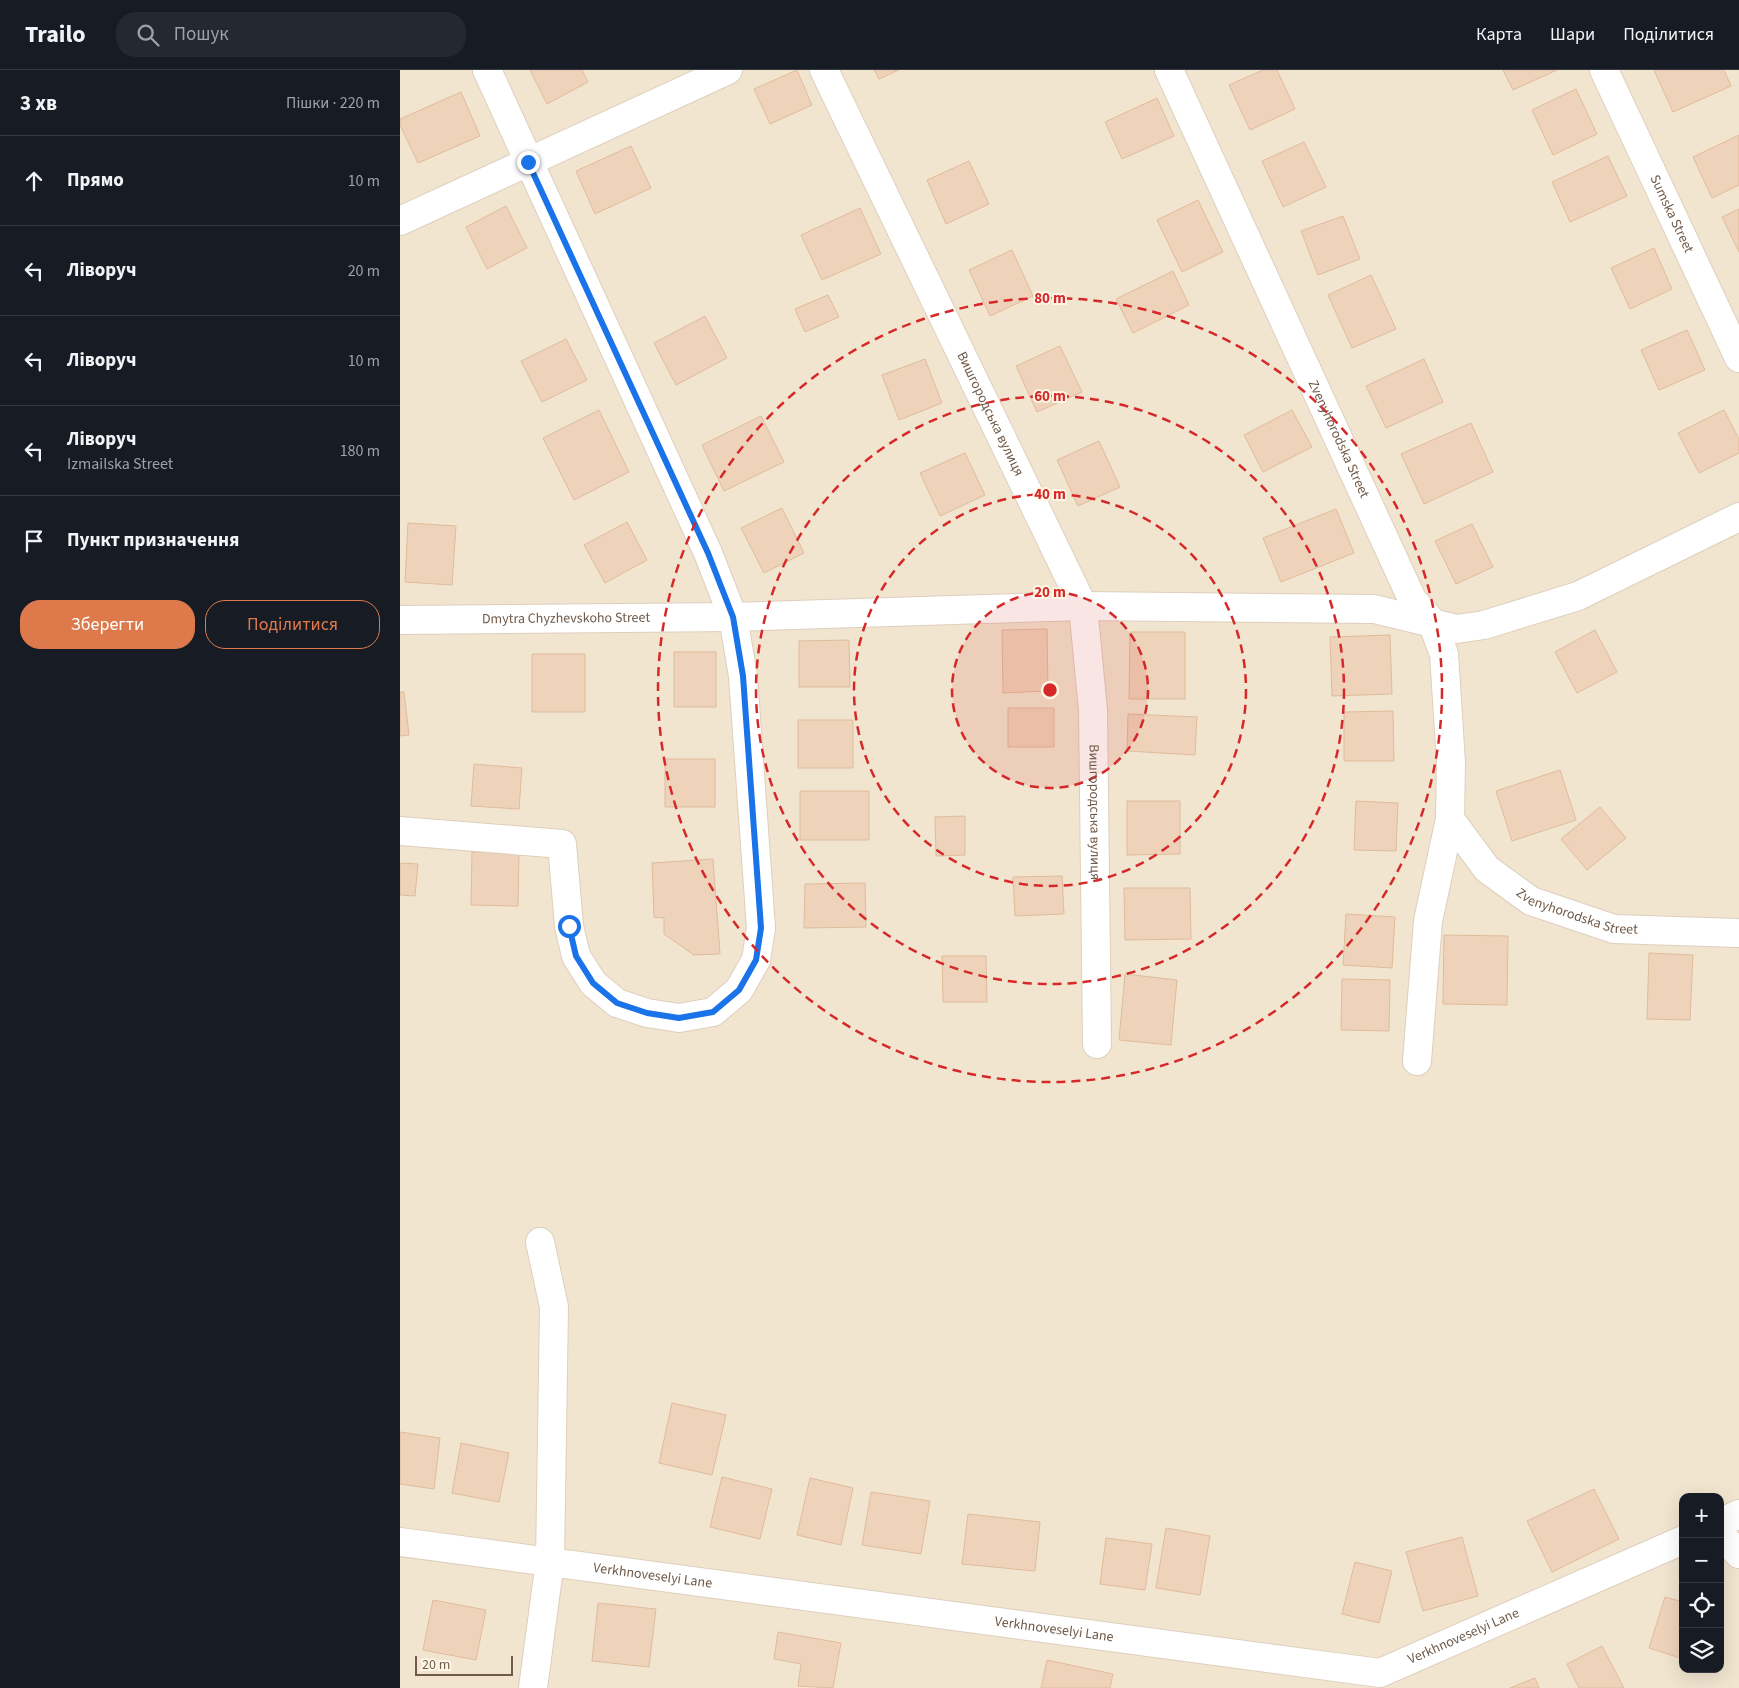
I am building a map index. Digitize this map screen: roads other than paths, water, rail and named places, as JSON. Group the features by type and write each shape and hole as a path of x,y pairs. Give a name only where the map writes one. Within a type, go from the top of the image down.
{"street":[{"path":"400,831 562,844 569,926 576,956 593,983 617,1003 647,1013 679,1018 713,1012 739,990 756,960 761,928 743,676 733,617 704,544 487,70"},
{"path":"400,221 728,70"},
{"name":"Вишгородська вулиця","path":"824,70 1083,606 1093,710 1097,1044"},
{"name":"Zvenyhorodska Street","path":"1169,70 1412,599 1432,622 1444,654 1451,763 1450,819 1428,920 1417,1061"},
{"name":"Sumska Street","path":"1604,70 1739,358"},
{"name":"Dmytra Chyzhevskoho Street","path":"400,620 733,617 1083,606 1374,609 1457,629 1484,625 1578,596 1739,517"},
{"name":"Zvenyhorodska Street","path":"1450,819 1487,869 1531,901 1614,929 1737,933"},
{"path":"533,1688 550,1561 554,1307 540,1242"},
{"path":"1724,1521 1739,1514"},
{"path":"1724,1538 1739,1554"},
{"name":"Verkhnoveselyi Lane","path":"400,1542 1380,1673 1679,1542"}]}
